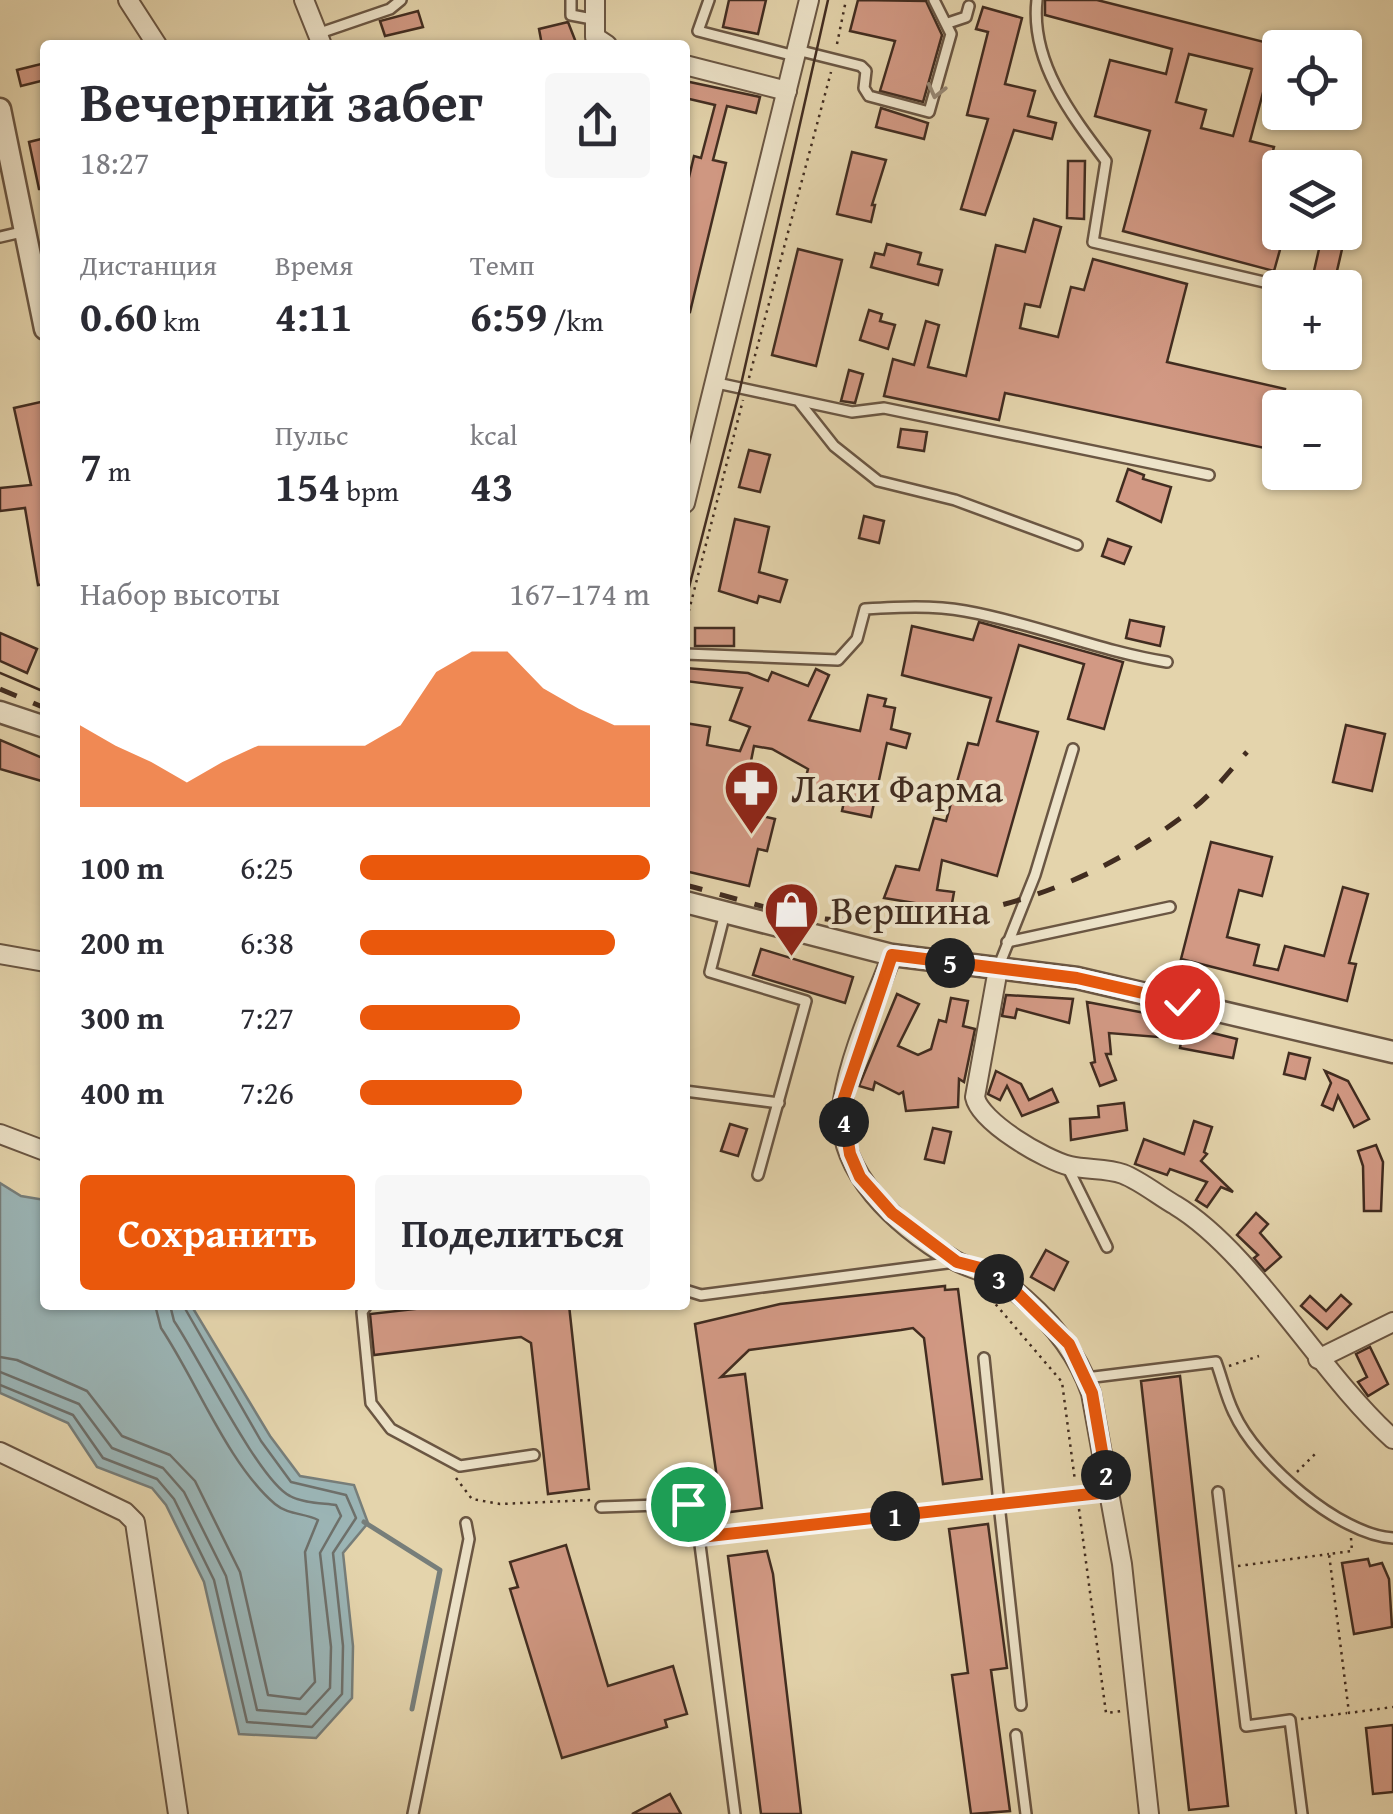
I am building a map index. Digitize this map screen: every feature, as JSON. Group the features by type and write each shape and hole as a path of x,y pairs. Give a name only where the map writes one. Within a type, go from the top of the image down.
{"street":[{"path":"128,0 153,40"},
{"path":"304,0 320,39"},
{"path":"690,483 809,0"},
{"path":"594,10 596,37 600,40"},
{"path":"690,66 787,91"},
{"path":"0,109 9,201 26,231 40,276"},
{"path":"0,712 40,725"},
{"path":"690,903 892,955 1077,978 1393,1052"},
{"path":"0,954 40,961"},
{"path":"892,955 842,1104 847,1142 860,1177 874,1196 957,1262 984,1269 1011,1287 1069,1344 1086,1378 1122,1564 1149,1814"},
{"path":"998,969 975,1097 977,1108 1027,1147 1067,1166 1122,1174 1183,1210 1240,1264 1360,1409 1393,1439"},
{"path":"0,1134 39,1147"},
{"path":"1318,1359 1393,1322"},
{"path":"0,1452 125,1512 135,1522 178,1814"}],"lane":[{"path":"320,39 390,9 401,0"},
{"path":"570,0 571,15 594,10"},
{"path":"708,0 698,31 864,68 864,88 872,99 928,112 950,34 934,0"},
{"path":"1037,0 1035,20 1060,101 1106,160 1092,242 1262,282"},
{"path":"948,23 966,17 969,6"},
{"path":"0,237 26,231"},
{"path":"717,383 852,412 884,408 1209,476"},
{"path":"800,403 834,446 878,480 955,500 1077,546"},
{"path":"690,654 838,660 857,639 865,608 899,607 964,610 1119,655 1167,662"},
{"path":"998,969 1035,875 1073,748"},
{"path":"1007,942 1170,907"},
{"path":"725,912 710,972 806,1001 758,1175"},
{"path":"690,1092 778,1102"},
{"path":"1067,1166 1108,1247"},
{"path":"690,1292 701,1295 957,1262"},
{"path":"363,1310 371,1403 390,1429 460,1466 534,1455"},
{"path":"984,1358 1021,1705"},
{"path":"1086,1378 1216,1362 1234,1415 1289,1480 1349,1526 1368,1536 1393,1538"},
{"path":"999,1504 1109,1492"},
{"path":"1218,1492 1246,1726 1290,1720 1302,1814"},
{"path":"601,1507 688,1504 696,1514 735,1814"},
{"path":"414,1814 469,1539 466,1522"},
{"path":"700,1537 768,1530"},
{"path":"1016,1735 1026,1814"}],"path":[{"path":"690,607 834,59 846,0"},
{"path":"1218,1369 1259,1356"},
{"path":"1289,1480 1318,1451"},
{"path":"450,1463 461,1489 472,1499 570,1504 595,1499 601,1507"},
{"path":"768,1530 999,1504"},
{"path":"1227,1567 1352,1551 1349,1526"},
{"path":"1330,1554 1349,1713"},
{"path":"1290,1720 1393,1708"}],"water":[{"path":"0,1183 21,1196 40,1199 40,1310 194,1310 270,1436 300,1476 354,1485 368,1523 343,1553 353,1646 352,1698 316,1738 239,1734 204,1582 166,1505 152,1488 97,1467 68,1423 0,1393"}],"building":[{"path":"729,0 766,0 758,34 723,27"},
{"path":"858,0 926,1 942,35 923,102 880,91 895,41 850,31"},
{"path":"1045,0 1097,0 1262,41 1262,96 1250,141 1274,147 1262,150 1262,250 1280,250 1274,270 1123,231 1150,131 1095,116 1110,60 1166,74 1172,49 1045,15","holes":["1189,54 1252,69 1233,136 1201,128 1206,110 1176,102"]},
{"path":"983,7 1022,18 1005,84 1035,91 1028,116 1056,123 1052,139 1014,130 985,215 961,209 988,119 967,115 988,32 976,29"},
{"path":"418,11 423,27 385,36 380,21"},
{"path":"568,22 575,40 541,40 539,29"},
{"path":"40,64 40,81 21,86 17,70"},
{"path":"690,82 760,97 756,113 727,106 713,160 726,163 690,312 690,173 694,156 701,158 715,105 690,99"},
{"path":"881,108 928,123 924,139 876,127"},
{"path":"40,139 40,189 39,189 29,142"},
{"path":"852,152 886,160 872,205 871,222 837,214"},
{"path":"1068,161 1085,161 1084,219 1067,218"},
{"path":"1034,219 1061,227 1040,307 1025,304 1020,328 1058,337 1071,287 1084,290 1093,259 1187,284 1167,362 1285,389 1262,390 1262,447 1005,393 999,420 884,396 893,359 914,365 926,321 939,325 928,367 966,376 996,245 1025,252"},
{"path":"887,244 921,253 918,264 942,270 938,285 871,267 875,253 884,255"},
{"path":"798,249 842,260 816,366 772,355"},
{"path":"1319,250 1342,250 1337,270 1314,270"},
{"path":"869,310 882,314 880,321 895,325 888,349 860,340"},
{"path":"849,370 863,374 855,403 841,401"},
{"path":"40,402 38,585 25,508 0,511 0,488 31,485 14,408"},
{"path":"901,429 927,432 924,451 898,447"},
{"path":"749,450 770,455 760,492 739,487"},
{"path":"1128,469 1144,475 1143,479 1171,487 1161,522 1117,501"},
{"path":"864,516 884,521 879,543 859,538"},
{"path":"735,519 769,527 759,572 787,580 780,602 759,596 757,603 719,591"},
{"path":"1108,539 1131,547 1124,564 1102,556"},
{"path":"1130,620 1164,627 1160,646 1126,638"},
{"path":"979,622 1123,662 1104,729 1068,719 1084,664 1019,645 997,721 1038,732 997,876 942,860 937,890 954,892 951,909 884,898 896,866 919,870 934,818 946,821 968,743 978,745 991,698 902,675 912,626 973,640"},
{"path":"695,628 734,628 734,646 695,646"},
{"path":"0,633 37,649 27,673 0,661"},
{"path":"690,668 748,673 768,681 772,672 808,686 816,669 829,675 809,720 860,731 868,695 886,699 884,706 895,708 891,729 910,734 906,748 887,743 871,817 842,811 845,797 803,788 808,769 772,749 754,746 741,811 775,819 767,851 758,849 749,886 690,872 690,724 710,727 707,745 740,751 750,727 730,720 742,688 690,682"},
{"path":"1346,725 1385,734 1372,791 1333,782"},
{"path":"0,740 40,757 40,781 0,769"},
{"path":"1211,842 1272,857 1262,896 1239,890 1227,937 1259,945 1254,965 1278,970 1285,946 1324,956 1343,887 1368,894 1349,963 1356,964 1347,1001 1181,959"},
{"path":"761,949 853,977 845,1003 753,975"},
{"path":"897,994 919,1004 898,1046 918,1055 931,1049 939,1020 946,1022 951,998 968,1001 963,1026 975,1029 964,1082 959,1079 958,1107 906,1111 903,1092 899,1094 875,1082 873,1090 859,1086"},
{"path":"1006,995 1073,999 1069,1023 1017,1009 1015,1018 1002,1016"},
{"path":"1087,1002 1161,1016 1158,1037 1109,1033 1111,1054 1106,1054 1116,1080 1100,1086 1091,1063 1095,1062"},
{"path":"1184,1026 1237,1039 1233,1058 1180,1048"},
{"path":"1289,1053 1310,1058 1305,1079 1284,1074"},
{"path":"996,1071 1021,1084 1029,1100 1052,1089 1058,1102 1022,1116 1007,1086 1000,1100 988,1094"},
{"path":"1325,1071 1348,1081 1369,1119 1354,1127 1338,1096 1333,1110 1322,1105 1331,1083"},
{"path":"1124,1103 1127,1130 1071,1140 1070,1119 1099,1117 1098,1106"},
{"path":"1194,1121 1212,1127 1204,1152 1207,1154 1201,1161 1233,1192 1221,1187 1207,1207 1196,1200 1207,1182 1170,1169 1167,1175 1135,1164 1144,1139 1184,1154"},
{"path":"730,1124 747,1129 738,1156 721,1151"},
{"path":"933,1128 951,1132 944,1163 925,1159"},
{"path":"1376,1145 1383,1162 1381,1211 1364,1211 1363,1166 1358,1151"},
{"path":"1256,1213 1268,1224 1260,1233 1281,1257 1265,1271 1254,1258 1258,1255 1237,1235"},
{"path":"1046,1250 1068,1262 1054,1290 1031,1277"},
{"path":"945,1286 945,1290 958,1289 982,1479 943,1484 924,1338 913,1328 749,1350 721,1377 745,1374 762,1508 722,1513 695,1324 780,1304"},
{"path":"1341,1295 1351,1304 1327,1329 1301,1306 1310,1296 1326,1311"},
{"path":"406,1310 570,1310 589,1489 548,1494 531,1343 521,1337 374,1355 370,1314"},
{"path":"1370,1347 1388,1384 1368,1396 1358,1382 1367,1377 1356,1354"},
{"path":"1180,1376 1228,1806 1189,1810 1141,1381"},
{"path":"988,1524 1007,1668 991,1670 1010,1811 971,1814 952,1675 968,1673 949,1529"},
{"path":"566,1545 608,1686 673,1666 687,1714 665,1720 667,1727 562,1758 510,1589 518,1587 510,1562"},
{"path":"767,1551 773,1574 801,1814 761,1814 728,1556"},
{"path":"1368,1559 1370,1566 1382,1563 1389,1579 1392,1627 1354,1634 1342,1563"},
{"path":"1393,1725 1393,1792 1373,1794 1366,1728"},
{"path":"670,1794 681,1814 632,1814"}],"waterway":[{"path":"364,1522 440,1570 412,1709"}],"tram line":[{"path":"690,584 740,389 828,0"},
{"path":"0,673 40,690"}],"railway":[{"path":"0,689 40,706"},
{"path":"690,886 826,919 925,919 974,911 1067,883 1111,862 1195,807 1247,752"}],"place":[{"name":"Лаки Фарма","path":"752,837"},
{"name":"Вершина","path":"792,959"}],"route":[{"path":"688,1504 696,1514 700,1537 1109,1492 1092,1393 1069,1344 1011,1287 984,1269 957,1262 874,1196 850,1154 842,1104 892,955 1077,978 1182,1002"}]}
